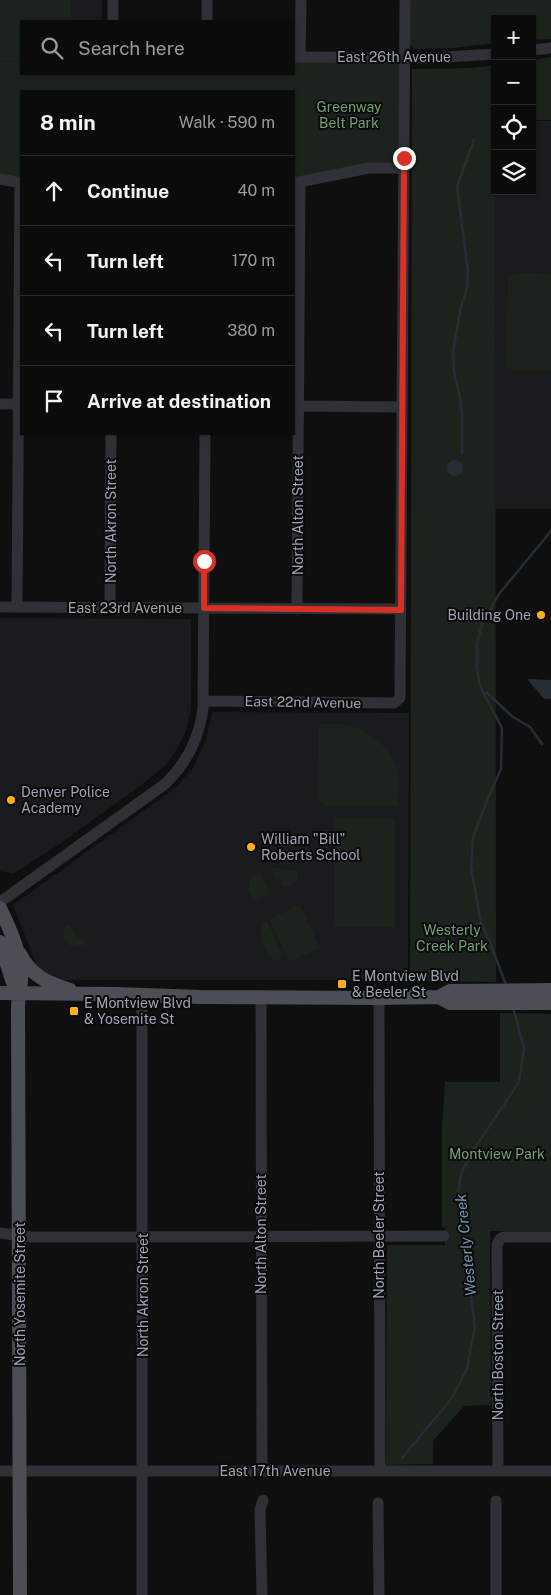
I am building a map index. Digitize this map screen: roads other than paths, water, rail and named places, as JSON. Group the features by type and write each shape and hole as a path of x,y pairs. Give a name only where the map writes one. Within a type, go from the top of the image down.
{"main road":[{"path":"0,908 24,963 33,973 53,984 83,994"},
{"path":"0,942 18,994"},
{"name":"North Yosemite Street","path":"16,947 20,974 18,994 20,1595"},
{"path":"521,997 551,990"},
{"path":"0,994 439,997 450,1003 496,997 521,997 551,1003"}],"street":[{"path":"113,0 113,20"},
{"path":"207,0 207,20"},
{"path":"297,57 301,0"},
{"path":"401,610 405,0"},
{"name":"East 26th Avenue","path":"297,57 445,58 491,54"},
{"path":"297,183 369,168 404,168"},
{"path":"0,180 20,183 20,404 17,607"},
{"name":"North Alton Street","path":"297,183 297,609"},
{"path":"0,404 20,404"},
{"path":"298,406 402,407"},
{"name":"North Akron Street","path":"110,608 111,435"},
{"path":"0,902 165,784 188,757 198,736 202,722 204,701 205,435"},
{"name":"East 23rd Avenue","path":"0,607 401,610"},
{"name":"East 22nd Avenue","path":"204,701 394,703 400,698 401,610"},
{"name":"North Akron Street","path":"142,996 142,1595"},
{"name":"North Alton Street","path":"261,997 262,1471"},
{"name":"North Beeler Street","path":"379,998 378,1237 380,1471"},
{"path":"0,1233 31,1237 444,1236"},
{"name":"North Boston Street","path":"498,1471 498,1245 500,1239 504,1237 551,1237"},
{"name":"East 17th Avenue","path":"0,1471 551,1471"},
{"path":"262,1595 260,1510 263,1500"},
{"path":"496,1501 496,1595"},
{"path":"378,1503 378,1595"}],"waterway":[{"path":"462,454 462,416 454,372 453,351 461,307 467,287 468,271 457,187 474,140"},
{"name":"Westerly Creek","path":"506,985 481,923 471,867 473,837 501,769 502,728 479,682 477,644 482,624 499,594 551,531"},
{"path":"484,694 487,693 513,717 530,727 542,744"},
{"name":"Westerly Creek","path":"402,1458 452,1398 467,1369 475,1327 458,1194 461,1174 472,1152 519,1082 524,1048 513,1007"}],"place":[{"name":"Building One","path":"541,615"},
{"name":"Denver Police Academy","path":"11,800"},
{"name":"William \"Bill\" Roberts School","path":"251,847"},
{"name":"E Montview Blvd & Beeler St","path":"342,984"},
{"name":"E Montview Blvd & Yosemite St","path":"74,1011"}],"park label":[{"name":"Greenway Belt Park","path":"349,116"},
{"name":"Westerly Creek Park","path":"452,938"},
{"name":"Montview Park","path":"497,1154"}]}
